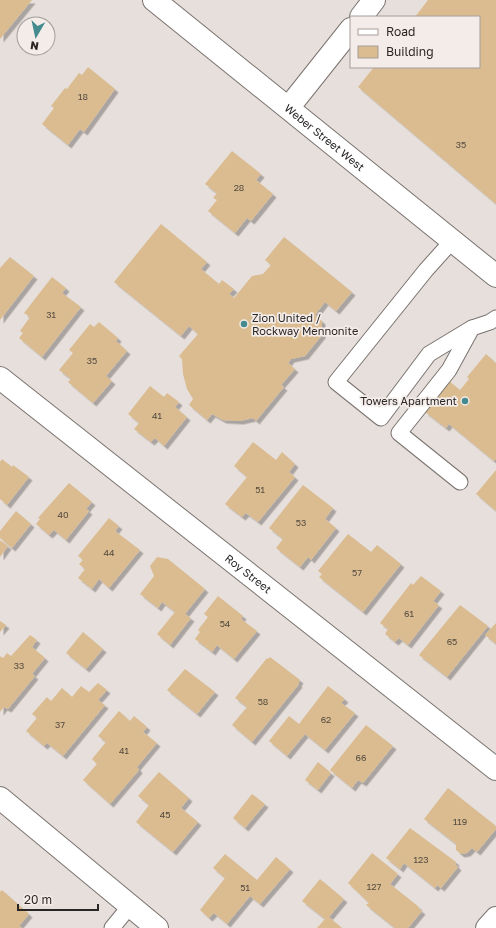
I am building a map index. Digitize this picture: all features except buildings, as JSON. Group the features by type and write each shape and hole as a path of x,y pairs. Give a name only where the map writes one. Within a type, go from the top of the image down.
{"street":[{"name":"Weber Street West","path":"154,0 496,276"},
{"path":"362,16 374,0"},
{"path":"288,107 350,30"},
{"name":"Roy Street","path":"0,378 496,768"},
{"path":"0,798 157,928"},
{"path":"487,928 496,918"}],"lane":[{"path":"453,240 426,270 336,382 381,418 430,354 472,328 490,322 496,318"},
{"path":"460,482 399,433 450,370 472,328"},
{"path":"112,928 130,906"}],"place":[{"name":"Zion United / Rockway Mennonite","path":"244,324"},
{"name":"Towers Apartment","path":"465,401"}]}
